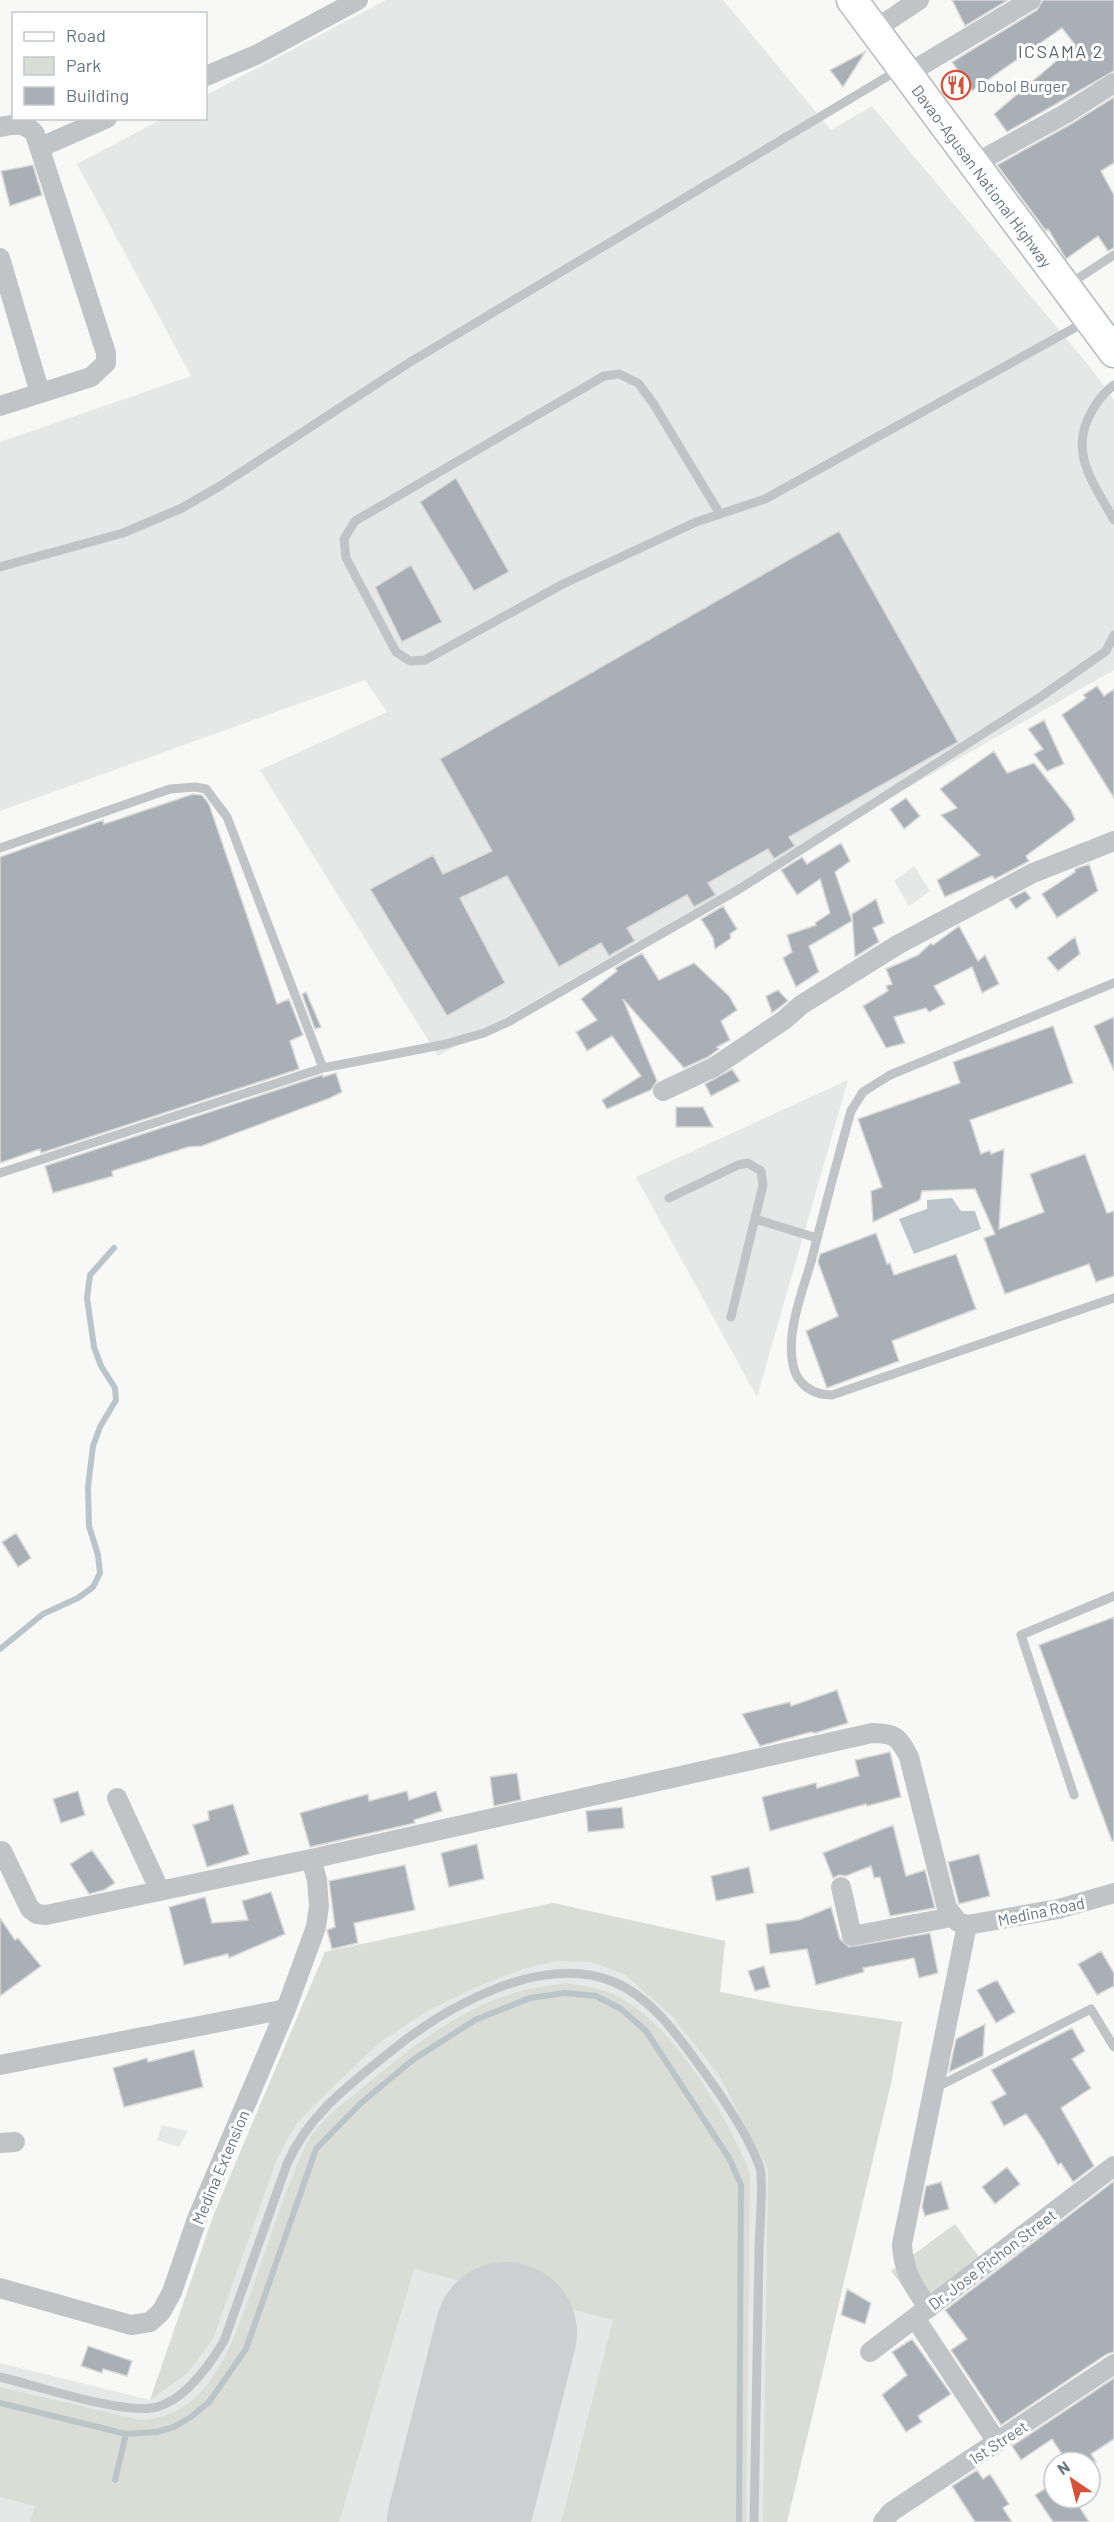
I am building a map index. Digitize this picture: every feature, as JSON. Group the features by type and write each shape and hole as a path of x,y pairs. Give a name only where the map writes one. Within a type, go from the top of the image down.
{"main road":[{"name":"Davao-Agusan National Highway","path":"852,0 1114,352"}],"street":[{"path":"207,76 256,55 358,0"},
{"path":"874,30 919,0"},
{"path":"904,71 1031,0"},
{"path":"974,164 1065,114 1114,83"},
{"path":"41,147 102,120"},
{"path":"0,127 11,124 30,128 41,147 106,353 106,363 91,376 0,406"},
{"path":"0,258 40,393"},
{"path":"663,1091 714,1067 784,1020 801,1005 899,944 1034,873 1114,841"},
{"path":"2,1851 30,1909 37,1914 46,1915 311,1859 872,1733 888,1733 897,1738 909,1757 947,1908 959,1921 933,2089 902,2244 902,2259 922,2313 997,2442"},
{"path":"117,1798 160,1891"},
{"name":"Medina Extension","path":"0,2288 131,2325 150,2322 161,2312 172,2292 197,2219 286,2009 316,1927 319,1906 311,1859"},
{"name":"Medina Road","path":"841,1887 852,1936 1058,1909 1114,1893"},
{"path":"0,2066 286,2009"},
{"name":"Dr. Jose Pichon Street","path":"870,2352 1114,2166"},
{"name":"1st Street","path":"883,2521 891,2512 1114,2364"}],"lane":[{"path":"0,567 123,532 182,508 220,486 406,364 904,71"},
{"path":"1066,287 1114,255"},
{"path":"720,514 638,383 619,374 604,376 355,521 344,539 346,558 396,652 410,661 425,660 563,584 696,522 720,514 765,499 1090,319"},
{"path":"1114,385 1103,393 1087,419 1080,446 1089,476 1114,520"},
{"path":"0,1173 323,1068 446,1044 484,1033 508,1022 741,888 1029,704 1106,651 1114,635"},
{"path":"0,848 170,789 195,787 206,789 226,817 323,1068"},
{"path":"1114,983 890,1076 863,1092 851,1111 794,1325 793,1365 798,1378 807,1388 820,1395 832,1395 1114,1298"},
{"path":"669,1198 738,1165 748,1163 756,1166 764,1178 731,1317"},
{"path":"755,1219 817,1238"},
{"path":"1074,1795 1021,1635 1114,1596"},
{"path":"0,2377 131,2410 159,2407 173,2399 214,2359 224,2341 286,2164 309,2124 330,2102 397,2046 427,2025 459,2007 523,1980 558,1974 587,1974 615,1983 645,2003 665,2022 711,2081 761,2170 754,2522"},
{"path":"933,2089 1090,2009 1114,2047"}],"shaded area":[{"path":"386,0 723,0 831,130 872,106 1090,367 1114,400 1114,670 438,1056 260,770 387,712 365,680 0,811 0,442 191,376 77,164 160,120 207,120 207,94"},
{"path":"914,866 930,891 909,906 894,881"},
{"path":"848,1080 757,1397 636,1177"},
{"path":"952,1198 961,1211 975,1211 981,1229 914,1254 899,1219 927,1209 927,1200"},
{"path":"553,1903 725,1941 720,1992 786,2005 902,2022 891,2083 787,2522 0,2522 0,2363 150,2400 214,2214 325,1952"},
{"path":"162,2125 188,2131 179,2147 157,2140"}],"green space":[{"path":"553,1903 725,1941 720,1992 786,2005 902,2022 891,2083 787,2522 763,2522 768,2170 719,2075 671,2015 624,1974 591,1962 557,1961 523,1969 472,1989 427,2011 379,2043 337,2083 297,2123 278,2156 213,2339 188,2373 150,2400 214,2214 325,1952"},
{"path":"566,1983 603,1990 627,2002 650,2020 672,2042 692,2067 709,2094 750,2173 746,2522 561,2522 613,2320 414,2269 339,2522 30,2522 35,2506 0,2497 0,2387 140,2420 165,2416 187,2405 204,2388 230,2345 296,2166 308,2142 321,2124 398,2058 456,2019 498,1998 532,1988"},
{"path":"955,2224 979,2257 916,2304 891,2271"}],"building":[{"path":"952,0 1008,0 965,26"},
{"path":"1043,0 1114,0 1114,71 1007,132 994,114 1075,45 1062,28 972,91 952,62 1037,10"},
{"path":"866,51 843,87 830,70"},
{"path":"1114,97 1114,163 1101,171 1114,195 1114,248 1108,251 1098,236 1066,259 1048,229 1046,231 997,165"},
{"path":"33,165 42,195 10,206 1,171"},
{"path":"456,478 509,572 474,591 420,502"},
{"path":"839,531 958,742 789,837 795,846 774,859 768,849 708,883 716,895 694,907 687,895 627,928 635,941 609,956 601,943 559,967 507,876 460,898 505,983 447,1016 370,889 433,855 443,874 492,851 440,759"},
{"path":"411,565 442,622 402,642 375,587"},
{"path":"1097,686 1104,696 1114,689 1114,798 1062,715 1086,698 1083,695"},
{"path":"1044,720 1064,764 1047,771 1034,754 1043,749 1028,729"},
{"path":"994,751 1007,773 1034,763 1071,810 1075,820 1026,856 1029,861 995,879 992,876 945,897 937,880 980,855 941,815 957,808 940,789"},
{"path":"193,794 202,795 209,804 277,1004 289,999 303,1035 290,1041 299,1069 41,1153 40,1149 0,1163 0,857 103,820 104,824"},
{"path":"906,798 920,816 904,829 890,809"},
{"path":"841,843 850,861 835,872 852,921 809,946 819,972 796,987 783,958 792,952 787,935 816,925 815,923 830,913 820,879 797,895 781,870 802,857 807,864"},
{"path":"1089,864 1098,891 1057,918 1042,894 1075,872 1075,869"},
{"path":"1025,891 1031,898 1016,909 1009,899"},
{"path":"876,899 884,923 873,928 879,942 855,957 852,914"},
{"path":"723,906 737,929 730,934 731,938 715,949 713,938 701,919"},
{"path":"959,926 978,961 985,955 999,984 982,993 972,967 934,986 945,1004 929,1012 926,1008 894,1017 905,1043 886,1048 863,1006 888,991 886,986 892,984 886,969 918,955 931,943 933,945"},
{"path":"1075,937 1080,954 1058,971 1047,958"},
{"path":"642,953 659,980 694,963 729,996 737,1010 721,1021 730,1040 717,1047 719,1049 708,1057 684,1068 623,999 657,1081 651,1090 607,1109 602,1100 641,1076 612,1036 587,1051 576,1032 597,1020 581,999 617,971 615,968"},
{"path":"778,990 788,1001 772,1013 766,996"},
{"path":"306,992 321,1027 315,1029 302,994"},
{"path":"1114,1017 1114,1071 1094,1026"},
{"path":"1053,1026 1073,1083 970,1120 981,1154 990,1150 991,1154 1004,1149 999,1229 1044,1212 1030,1174 1085,1154 1107,1213 1114,1211 1114,1276 1096,1282 1089,1264 1005,1294 984,1238 995,1234 975,1189 922,1191 920,1200 873,1222 871,1191 882,1187 858,1119 960,1083 953,1062"},
{"path":"732,1069 740,1081 711,1096 705,1084"},
{"path":"336,1073 342,1092 330,1098 202,1146 188,1147 112,1171 113,1176 53,1193 45,1166 322,1075 323,1077"},
{"path":"676,1107 703,1107 713,1127 676,1127"},
{"path":"876,1233 887,1264 890,1263 894,1275 956,1254 976,1309 892,1341 899,1361 827,1388 806,1331 838,1316 818,1262 820,1254"},
{"path":"16,1533 31,1558 18,1567 2,1542"},
{"path":"1114,1617 1114,1841 1112,1841 1039,1645"},
{"path":"837,1690 848,1723 815,1733 811,1732 760,1746 742,1714 790,1702 791,1706"},
{"path":"890,1752 901,1797 867,1806 866,1804 770,1831 762,1797 816,1783 817,1788 859,1776 855,1760"},
{"path":"517,1773 521,1800 494,1806 490,1777"},
{"path":"78,1791 85,1815 61,1823 53,1799"},
{"path":"407,1791 409,1800 436,1791 442,1811 414,1820 415,1823 310,1847 300,1813 368,1794 369,1801"},
{"path":"233,1804 249,1854 207,1867 193,1825 209,1820 208,1811"},
{"path":"622,1807 624,1828 588,1832 586,1811"},
{"path":"893,1825 906,1876 925,1870 935,1908 890,1916 880,1877 874,1878 871,1866 846,1876 839,1875 833,1878 823,1853"},
{"path":"477,1844 484,1879 449,1887 441,1853"},
{"path":"92,1850 115,1883 104,1890 89,1894 70,1864"},
{"path":"979,1854 990,1896 959,1904 948,1862"},
{"path":"405,1865 415,1910 354,1923 358,1943 332,1949 327,1930 335,1927 329,1881"},
{"path":"749,1867 754,1893 716,1901 711,1876"},
{"path":"271,1892 285,1934 229,1958 228,1954 184,1965 169,1907 205,1897 212,1923 248,1920 242,1901"},
{"path":"831,1907 840,1939 849,1947 930,1933 938,1973 919,1978 914,1958 863,1968 864,1972 816,1985 807,1949 770,1954 766,1924 799,1920"},
{"path":"0,1918 15,1940 18,1938 41,1966 0,1996"},
{"path":"1101,1951 1114,1973 1114,1986 1097,1995 1078,1964"},
{"path":"764,1966 770,1987 755,1991 748,1971"},
{"path":"997,1980 1015,2012 996,2023 977,1990"},
{"path":"985,2024 983,2056 949,2072 956,2039"},
{"path":"1072,2028 1085,2051 1072,2059 1091,2088 1061,2108 1094,2166 1073,2182 1061,2163 1058,2165 1026,2114 1004,2126 991,2102 1006,2094 991,2070"},
{"path":"194,2050 203,2087 124,2107 113,2068 147,2058 148,2062"},
{"path":"1007,2167 1020,2184 995,2204 982,2187"},
{"path":"1114,2181 1114,2352 1107,2354 1001,2425 951,2350 967,2339 945,2310"},
{"path":"941,2182 949,2209 925,2216 922,2207 926,2186"},
{"path":"847,2289 871,2303 865,2324 841,2315"},
{"path":"912,2339 951,2394 918,2416 922,2422 906,2432 882,2395 907,2375 892,2352"},
{"path":"88,2346 132,2361 127,2376 103,2369 102,2373 81,2366"},
{"path":"1114,2378 1114,2439 1097,2450 1059,2450 1052,2439 1021,2460 1012,2446"},
{"path":"977,2470 983,2479 990,2474 1009,2504 1003,2508 1012,2522 975,2522 952,2486"},
{"path":"1042,2491 1042,2506 1035,2495"},
{"path":"1045,2510 1082,2510 1089,2522 1053,2522"}],"waterway":[{"path":"0,1649 43,1614 78,1598 93,1587 100,1573 98,1555 89,1526 88,1487 93,1446 100,1427 116,1400 115,1388 101,1366 94,1347 87,1298 90,1275 114,1248"},
{"path":"0,2403 126,2434 156,2432 174,2427 191,2417 209,2402 246,2349 316,2149 361,2103 414,2059 475,2020 530,1998 565,1993 596,1996 621,2009 646,2031 729,2158 741,2185 739,2522"},
{"path":"115,2480 126,2434"}],"runway":[{"path":"458,2522 506,2333"}],"place":[{"name":"Dobol Burger","path":"956,85"}],"district":[{"name":"ICSAMA 2","path":"1061,51"}]}
